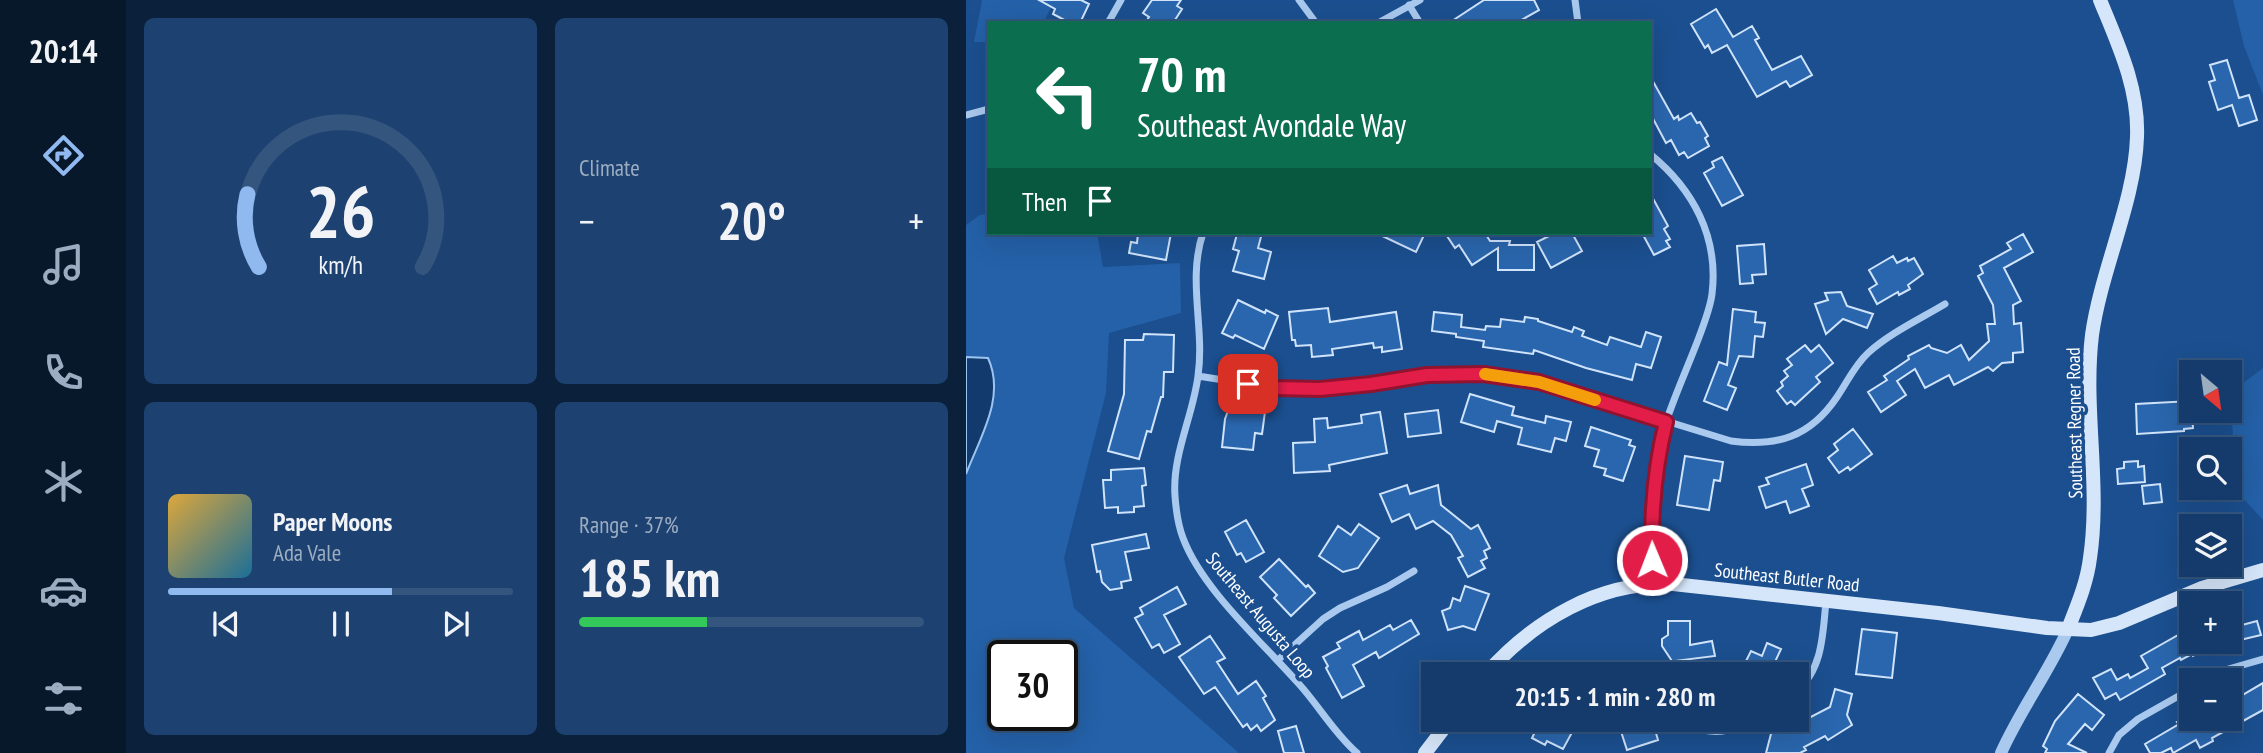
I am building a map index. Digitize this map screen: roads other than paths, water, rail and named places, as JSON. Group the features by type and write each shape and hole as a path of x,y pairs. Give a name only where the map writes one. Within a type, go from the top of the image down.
{"main road":[{"name":"Southeast Regner Road","path":"2068,629 2087,577 2093,532 2090,397 2093,332 2129,186 2137,139 2132,84 2100,0"},
{"name":"Southeast Butler Road","path":"1498,662 1518,641 1557,614 1607,592 1652,583 2091,630 2136,616 2202,588 2263,570"},
{"path":"1425,753 1441,732"}],"street":[{"path":"1109,21 1121,0"},
{"path":"1299,0 1315,21"},
{"path":"1381,21 1420,0"},
{"path":"1575,0 1578,21"},
{"path":"1409,5 1419,21"},
{"path":"966,115 987,110"},
{"path":"1652,156 1692,197 1708,233 1713,266 1712,296 1666,422 1657,455 1652,489 1652,583"},
{"name":"Southeast Augusta Loop","path":"1203,235 1195,275 1198,376 1176,472 1175,494 1182,536 1201,572 1234,613 1357,753"},
{"path":"1198,376 1274,388 1320,389 1427,375 1483,374 1539,382 1731,441 1752,444 1780,441 1822,418 1867,354 1945,304"},
{"path":"1278,660 1323,619 1340,608 1387,587 1414,570"},
{"path":"1809,677 1814,671 1820,649 1826,601"},
{"name":"Southeast Regner Road","path":"2001,753 2059,651 2068,629"},
{"path":"2232,668 2263,659"},
{"path":"2109,753 2119,735 2138,719 2179,696"}]}
